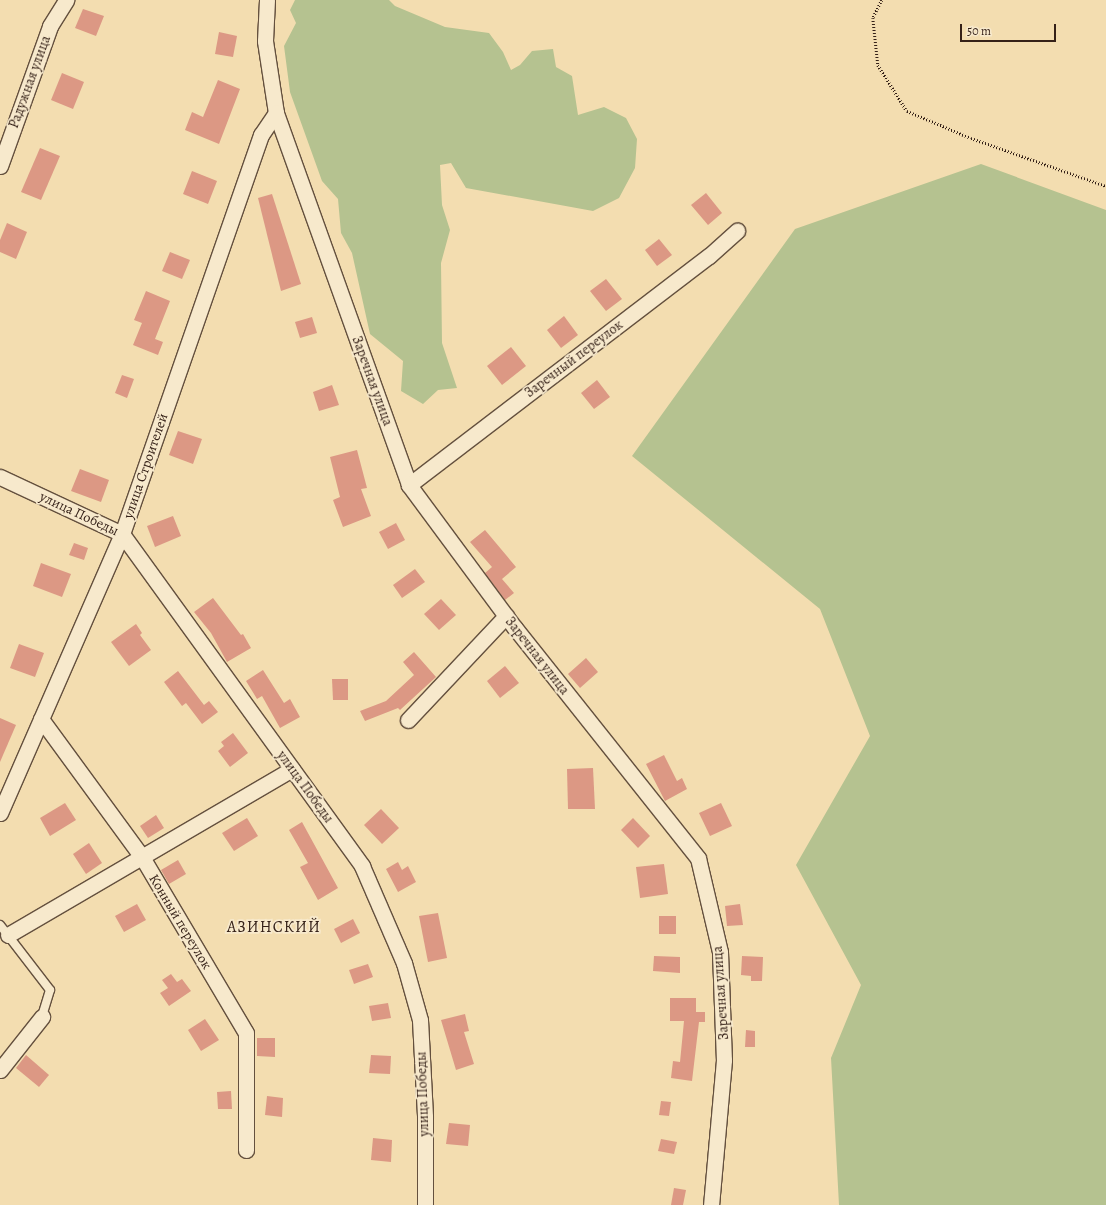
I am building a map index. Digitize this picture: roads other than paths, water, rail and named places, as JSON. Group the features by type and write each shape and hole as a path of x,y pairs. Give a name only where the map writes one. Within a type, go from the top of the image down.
{"street":[{"name":"Радужная улица","path":"0,166 50,26 66,0"},
{"name":"Заречная улица","path":"267,0 265,41 276,113 409,484 506,616 698,858 720,952 724,1060 710,1205"},
{"name":"улица Строителей","path":"0,813 122,534 261,136 276,113"},
{"name":"Заречный переулок","path":"409,484 709,256 737,230"},
{"name":"улица Победы","path":"0,477 122,534 362,866 404,963 420,1020 425,1117 425,1205"},
{"path":"408,720 506,616"},
{"name":"Конный переулок","path":"41,719 142,857 246,1034 246,1150"},
{"path":"4,930 142,857 292,769"},
{"path":"0,1070 42,1017"}],"lane":[{"path":"4,930 50,990 42,1017"}],"district":[{"name":"АЗИНСКИЙ","path":"274,927"}]}
